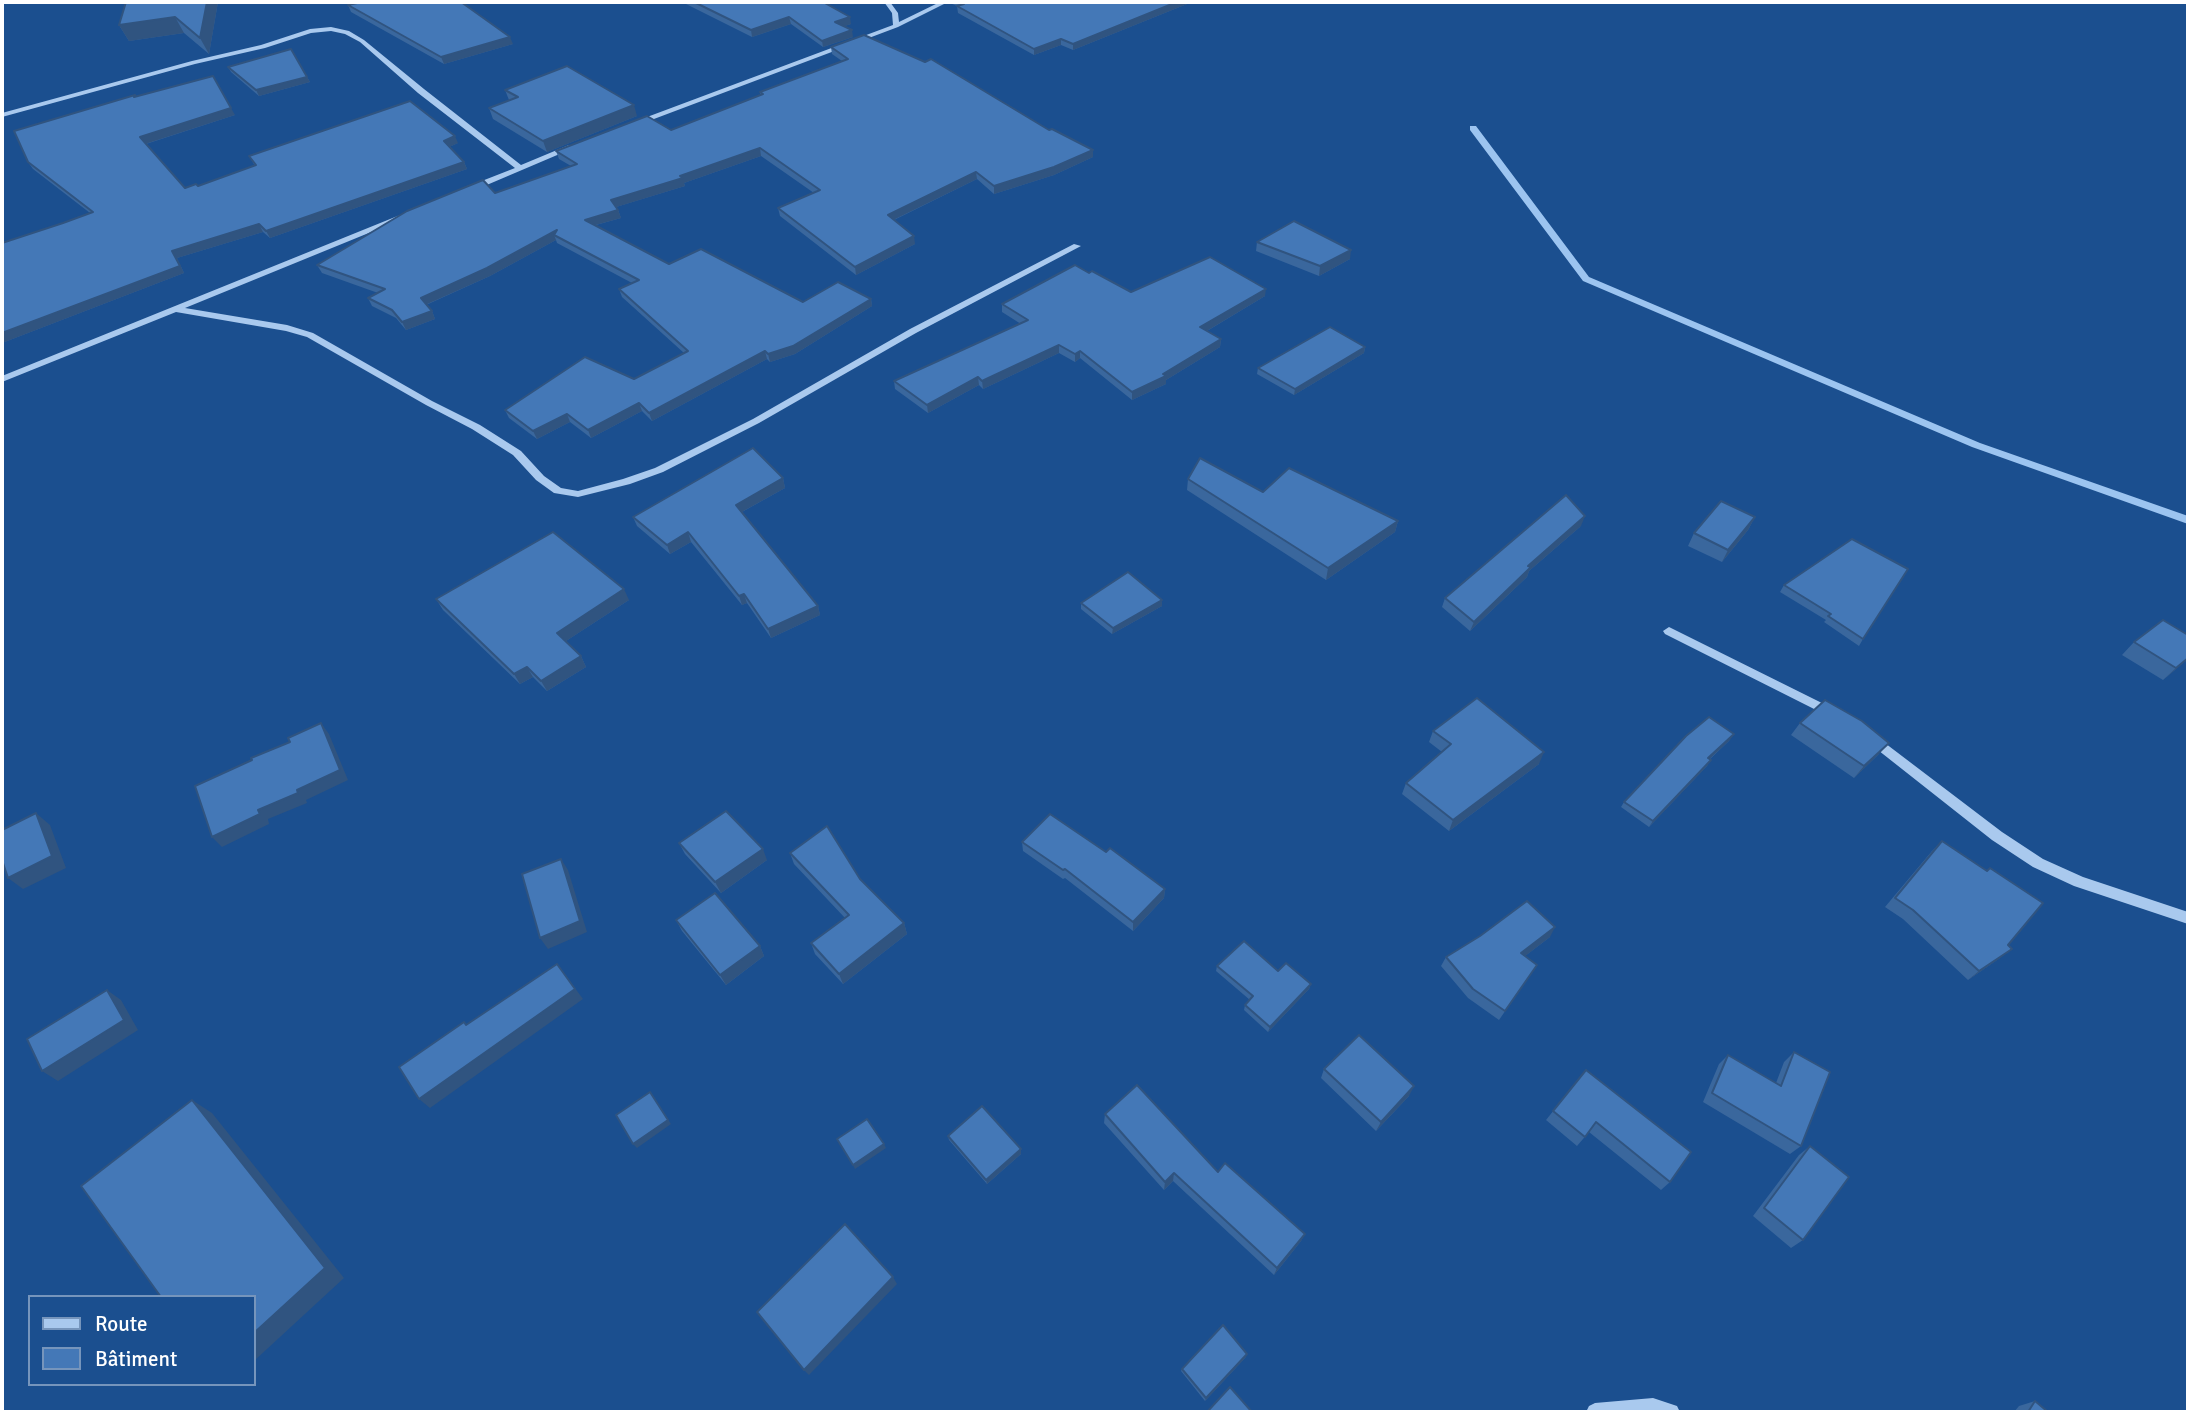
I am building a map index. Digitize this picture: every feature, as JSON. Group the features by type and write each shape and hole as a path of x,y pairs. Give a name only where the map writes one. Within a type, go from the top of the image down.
{"street":[{"path":"887,2 895,13 896,26"},
{"path":"620,129 896,26 945,2"},
{"path":"2,115 194,62 263,47 310,30 331,29 347,32 362,41 520,168"},
{"path":"460,193 582,144"},
{"path":"2,379 411,213"},
{"path":"176,309 287,328 310,335 517,453 540,478 558,491 578,494 626,482 659,470 756,421 913,331 1077,246"},
{"path":"1669,631 1806,698 1853,725 1997,836 2038,863 2079,882 2188,918"},
{"path":"1595,1412 1653,1406 1671,1412"}],"building":[{"path":"126,2 207,2 200,38 175,17 119,25"},
{"path":"362,2 461,2 510,37 441,57 348,5"},
{"path":"694,2 823,2 850,17 835,22 852,30 822,41 789,17 751,30"},
{"path":"960,2 1177,2 1073,44 1061,39 1034,49 957,6 964,4"},
{"path":"864,35 925,62 931,59 1049,130 1052,129 1093,150 1054,167 994,186 976,172 888,215 914,236 855,267 778,208 820,190 760,148 680,176 683,178 611,200 618,210 585,220 669,264 701,249 803,302 838,282 871,299 793,346 768,354 765,351 649,413 639,403 588,430 567,414 533,431 505,410 585,357 634,379 688,351 619,289 639,280 554,235 557,230 487,268 421,298 432,311 402,322 392,310 368,298 385,289 317,265 407,211 483,180 495,193 577,164 556,151 647,116 671,130 763,94 760,92 848,59 831,47"},
{"path":"291,49 307,77 256,90 228,67"},
{"path":"567,66 634,105 543,141 489,108 518,97 505,90"},
{"path":"213,76 231,108 140,137 185,188 196,184 198,186 256,165 249,156 410,101 455,136 444,141 464,162 266,231 259,224 172,251 180,266 2,333 2,243 93,212 28,162 14,131 135,95 134,97"},
{"path":"1294,221 1351,250 1320,266 1257,242"},
{"path":"1210,257 1266,289 1200,327 1221,339 1163,374 1166,376 1132,392 1080,351 1075,354 1059,345 982,381 978,377 927,405 894,381 1028,320 1002,304 1075,265 1131,292"},
{"path":"1330,327 1365,347 1295,389 1258,368"},
{"path":"753,448 783,478 736,505 818,606 768,629 744,594 739,596 688,532 667,545 633,517"},
{"path":"1200,458 1263,492 1289,468 1398,521 1328,568 1188,479"},
{"path":"1566,495 1585,516 1528,566 1531,567 1474,622 1445,598"},
{"path":"1721,501 1755,517 1728,550 1694,533"},
{"path":"553,532 624,589 557,633 581,656 541,681 527,667 514,674 436,599"},
{"path":"1852,539 1908,569 1863,639 1828,616 1831,614 1784,585"},
{"path":"1128,572 1162,600 1113,628 1081,603"},
{"path":"2163,620 2188,635 2188,658 2176,668 2134,642"},
{"path":"1477,698 1544,752 1453,820 1406,783 1451,744 1433,731"},
{"path":"1825,700 1862,721 1889,743 1864,766 1800,723"},
{"path":"1709,717 1734,734 1708,758 1711,760 1653,821 1624,802 1686,736"},
{"path":"321,723 340,770 297,790 298,793 258,810 260,814 212,837 195,786 290,742 288,738"},
{"path":"726,811 763,849 715,882 679,843"},
{"path":"36,813 52,856 8,878 2,860 2,830"},
{"path":"1050,814 1106,852 1110,848 1165,889 1133,922 1065,869 1022,842"},
{"path":"827,826 860,879 904,923 839,974 811,943 849,915 790,853"},
{"path":"1942,841 1987,871 1990,868 2043,903 2008,945 2012,949 1979,971 1913,910 1895,898"},
{"path":"561,859 580,921 540,938 522,874"},
{"path":"715,893 760,946 720,975 676,920"},
{"path":"1527,901 1555,927 1521,953 1537,965 1505,1011 1473,989 1446,957"},
{"path":"1244,941 1278,971 1286,963 1311,984 1270,1027 1245,1005 1253,996 1217,966"},
{"path":"557,964 575,989 419,1099 399,1067 464,1022 466,1025"},
{"path":"107,990 124,1020 42,1071 27,1039"},
{"path":"1359,1035 1414,1086 1381,1122 1324,1069"},
{"path":"1794,1052 1830,1072 1801,1146 1712,1093 1728,1055 1781,1086"},
{"path":"1586,1070 1691,1152 1670,1182 1596,1122 1585,1137 1553,1111"},
{"path":"1137,1085 1218,1172 1225,1163 1305,1234 1277,1268 1174,1173 1165,1182 1105,1114"},
{"path":"650,1092 668,1120 633,1144 616,1115"},
{"path":"192,1100 325,1268 256,1331 256,1295 160,1295 81,1186"},
{"path":"982,1106 1021,1149 986,1180 948,1136"},
{"path":"867,1119 884,1144 853,1165 837,1139"},
{"path":"1810,1146 1849,1177 1803,1240 1764,1208"},
{"path":"845,1224 893,1277 804,1370 757,1312"},
{"path":"1223,1325 1247,1354 1206,1398 1182,1369"},
{"path":"1230,1387 1252,1412 1207,1412"},
{"path":"2035,1401 2048,1412 2028,1412"}],"waterway":[{"path":"1473,128 1586,279 1976,445 2188,520"}]}
